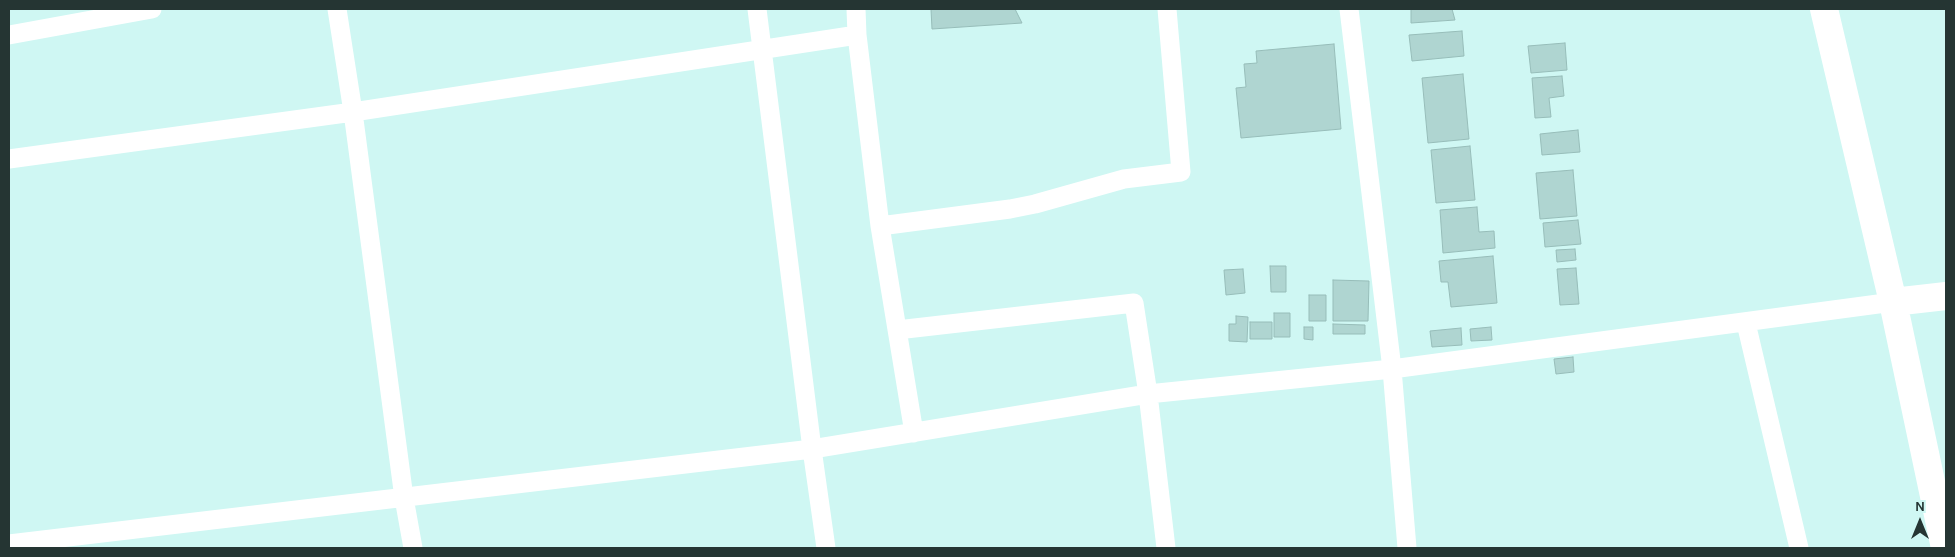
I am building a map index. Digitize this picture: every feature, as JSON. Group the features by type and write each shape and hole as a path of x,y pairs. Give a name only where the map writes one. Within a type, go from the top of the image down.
{"street":[{"path":"1824,9 1893,302 1945,548"},
{"path":"1893,302 1946,296"}],"lane":[{"path":"9,35 152,9"},
{"path":"337,9 353,112 404,498 414,548"},
{"path":"758,9 826,548"},
{"path":"856,9 857,36 880,226 914,433"},
{"path":"880,226 1010,209 1035,204 1124,179 1181,172 1167,9"},
{"path":"1349,9 1392,369 1407,548"},
{"path":"9,159 353,112 857,36"},
{"path":"9,544 812,449 1148,394 1392,369 1893,302"},
{"path":"897,330 1134,303 1148,394 1166,548"},
{"path":"1746,323 1800,548"}],"building":[{"path":"931,9 1015,9 1022,23 932,29"},
{"path":"1411,9 1452,9 1455,20 1411,23"},
{"path":"1462,31 1464,56 1412,61 1409,35"},
{"path":"1565,43 1567,70 1531,73 1528,46"},
{"path":"1334,44 1341,129 1241,138 1236,88 1246,87 1244,64 1257,63 1256,51"},
{"path":"1463,74 1469,139 1428,143 1422,78"},
{"path":"1562,76 1564,96 1549,98 1551,117 1535,118 1532,78"},
{"path":"1578,130 1580,152 1542,155 1540,134"},
{"path":"1470,146 1475,200 1436,203 1431,150"},
{"path":"1573,170 1577,216 1540,219 1536,173"},
{"path":"1477,207 1479,232 1494,231 1495,248 1443,253 1440,210"},
{"path":"1578,220 1581,244 1545,247 1543,223"},
{"path":"1575,249 1576,260 1557,262 1556,250"},
{"path":"1493,256 1497,303 1451,307 1448,282 1441,282 1439,261"},
{"path":"1270,266 1286,266 1286,292 1271,292"},
{"path":"1576,268 1579,304 1560,305 1557,269"},
{"path":"1243,269 1245,293 1226,295 1224,270"},
{"path":"1333,280 1369,281 1368,321 1333,321"},
{"path":"1309,295 1326,295 1326,321 1309,321"},
{"path":"1274,313 1290,313 1290,337 1274,337"},
{"path":"1236,316 1248,317 1247,342 1229,341 1229,324 1236,324"},
{"path":"1250,322 1272,322 1272,339 1250,339"},
{"path":"1333,324 1365,325 1365,334 1333,334"},
{"path":"1304,327 1313,327 1313,340 1304,339"},
{"path":"1491,327 1492,340 1471,341 1470,329"},
{"path":"1461,328 1462,345 1432,347 1430,331"},
{"path":"1573,357 1574,372 1556,374 1554,359"}]}
